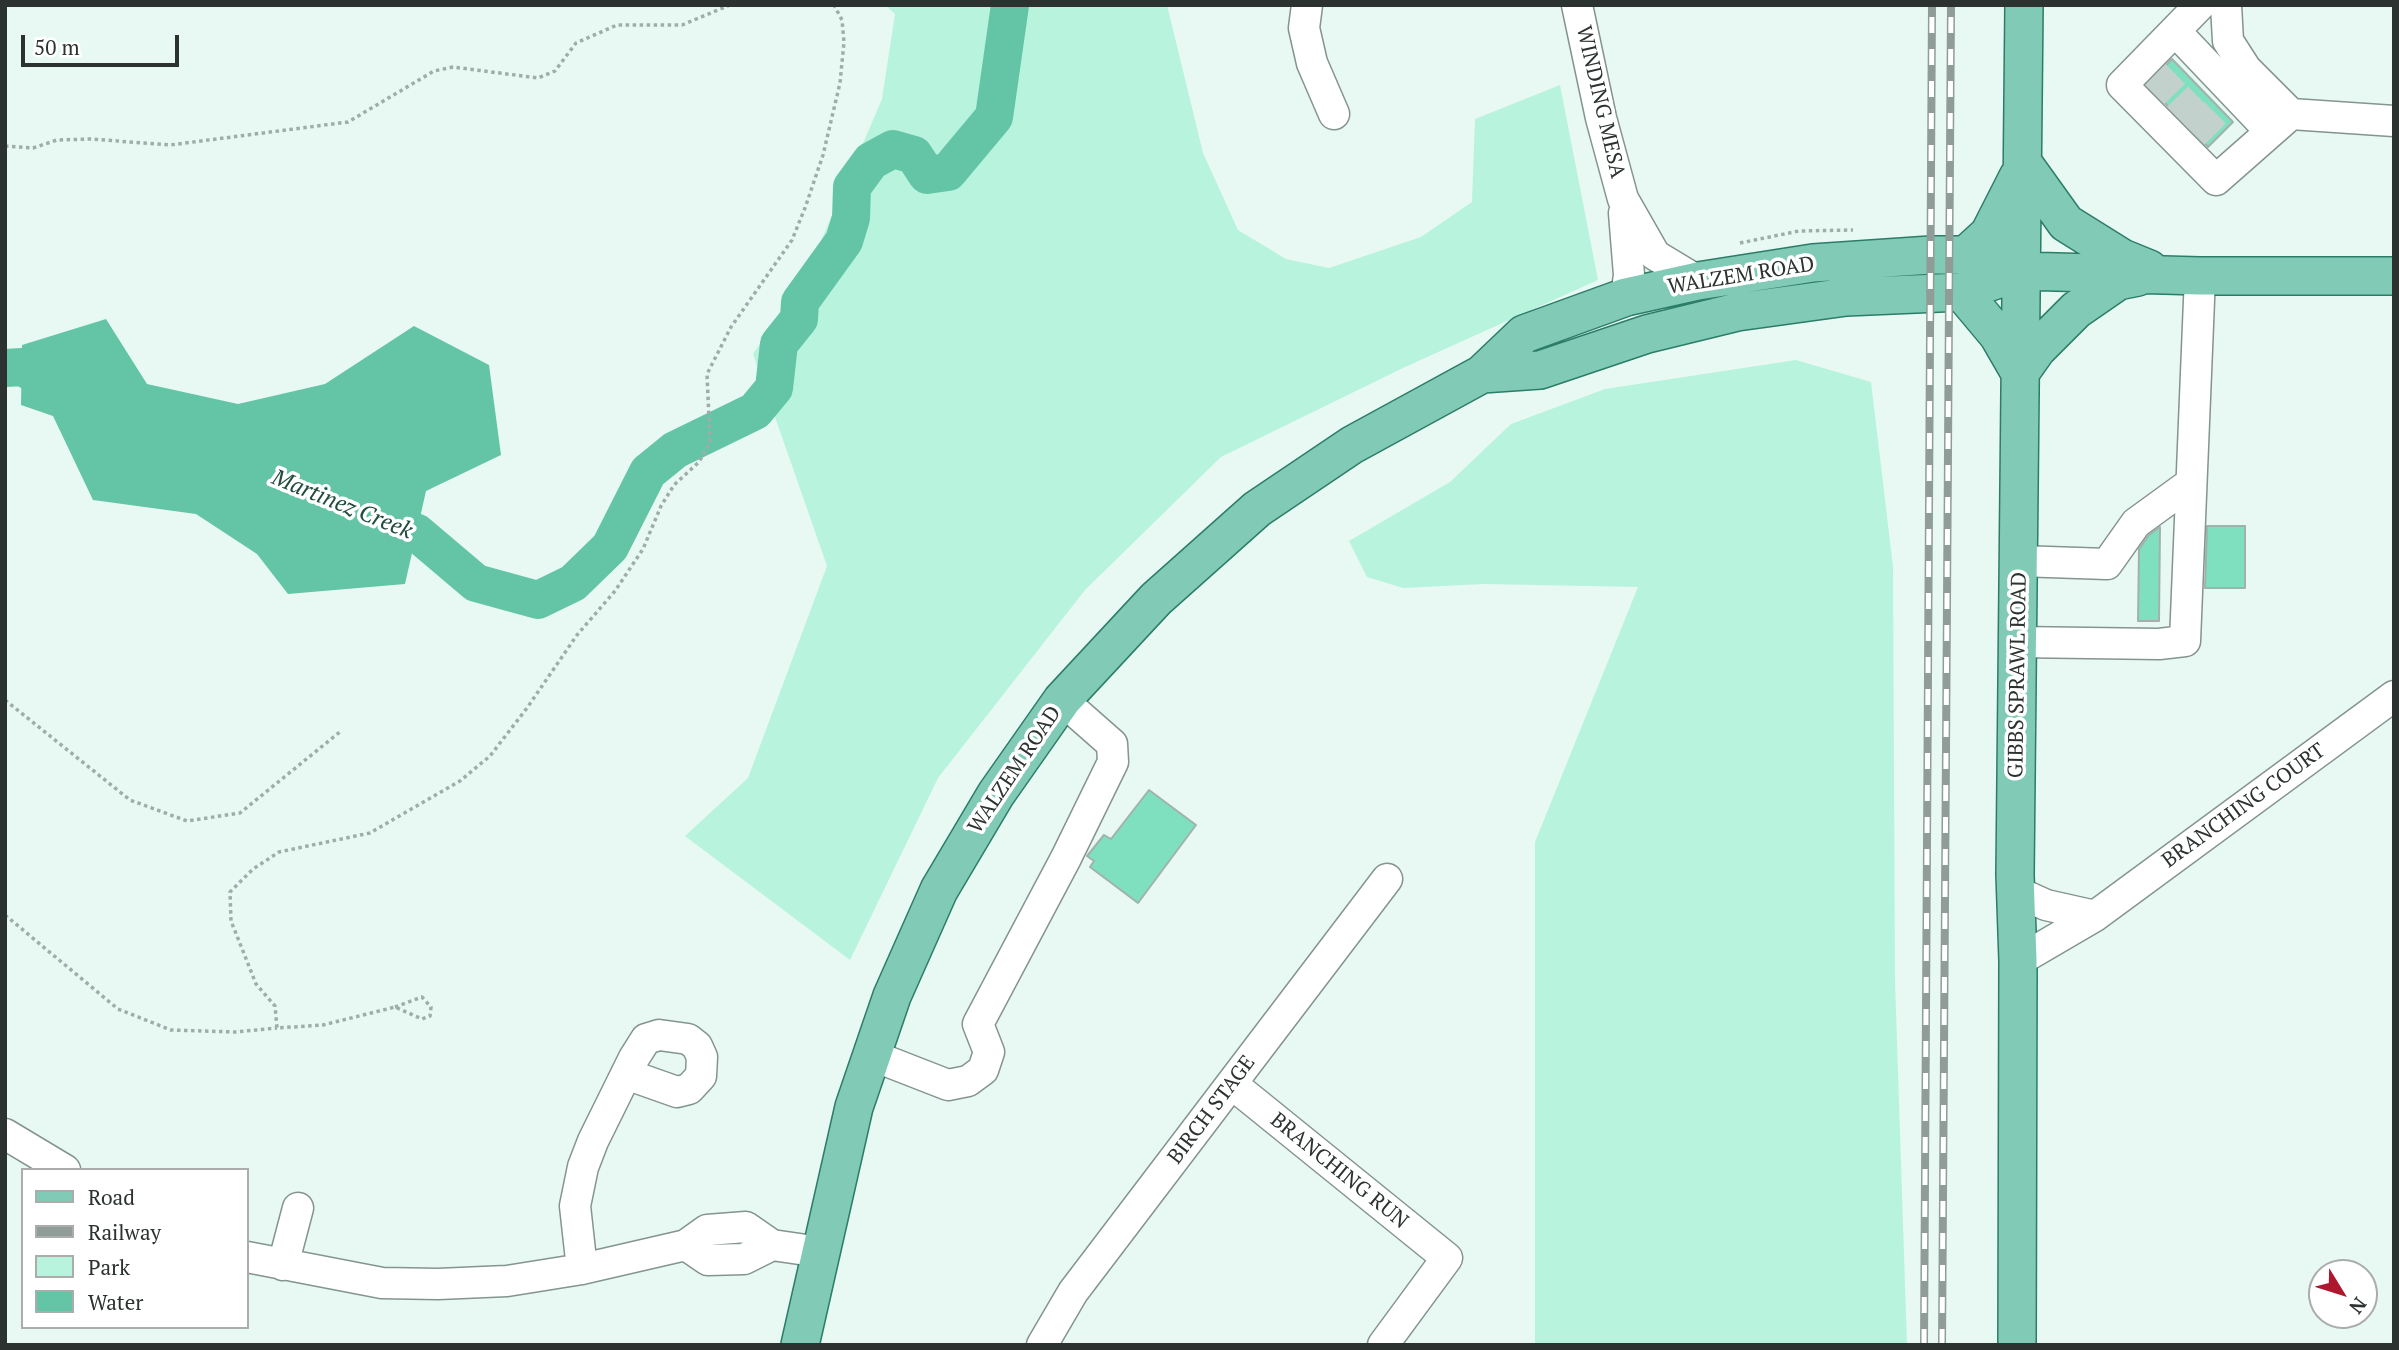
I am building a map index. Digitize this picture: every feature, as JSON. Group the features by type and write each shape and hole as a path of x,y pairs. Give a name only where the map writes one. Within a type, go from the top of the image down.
{"main road":[{"name":"GIBBS SPRAWL ROAD","path":"2017,1345 2018,961 2015,891 2024,5"},
{"path":"1966,255 1989,234 2014,189 2023,163"},
{"path":"2023,163 2066,222 2122,258 2160,273"},
{"name":"WALZEM ROAD","path":"800,1345 853,1107 892,996 939,890 996,794 1062,700 1156,599 1257,509 1352,445 1482,374 1524,334 1626,298 1698,281 1846,260 1966,255 2021,271 2200,276 2394,276"},
{"name":"WALZEM ROAD","path":"1482,374 1539,370 1647,334 1784,304 1857,296 1962,292 2021,271"},
{"path":"1962,292 1998,335 2020,373 2037,349 2076,310 2118,281 2160,273"}],"street":[{"path":"1307,5 1304,28 1310,53 1334,114"},
{"name":"WINDING MESA","path":"1577,5 1601,118 1623,199 1629,275 1626,298"},
{"path":"2200,5 2122,85 2148,99 2179,132 2216,180 2280,122"},
{"path":"2226,5 2228,41 2280,122"},
{"path":"2175,31 2188,60 2219,93 2280,122 2394,121"},
{"name":"WINDING MESA","path":"1623,199 1655,255 1698,281"},
{"path":"2017,642 2159,644 2185,641 2200,276"},
{"path":"2020,561 2107,564 2136,523 2191,483"},
{"name":"BRANCHING COURT","path":"2018,961 2095,916 2394,696"},
{"path":"872,1055 948,1085 968,1081 983,1070 989,1052 978,1024 1066,858 1113,762 1112,744 1062,700"},
{"name":"BIRCH STAGE","path":"1042,1345 1073,1292 1387,880"},
{"path":"2015,891 2046,905 2095,916"},
{"path":"582,1269 575,1206 583,1167 626,1074"},
{"name":"BRANCHING RUN","path":"1232,1084 1447,1258 1383,1345"},
{"path":"5,1134 62,1168"},
{"path":"283,1265 298,1208"},
{"path":"248,1257 382,1283 404,1283 507,1281 582,1269 686,1245 708,1259 744,1259 772,1245 820,1252"}],"path":[{"path":"5,146 33,148 57,140 90,139 170,145 348,122 434,71 453,67 538,78 555,71 576,43 617,24 682,25 730,5"},
{"path":"277,1028 275,1006 256,984 231,922 230,892 253,869 279,852 370,833 460,781 490,756 577,635 615,591 643,549 661,506 674,485 699,462 710,442 707,374 731,327 792,240 823,155 841,83 844,41 842,20 834,5"},
{"path":"1732,245 1799,231 1857,230"},
{"path":"5,701 130,800 187,821 240,813 341,731"},
{"path":"5,915 118,1009 171,1030 235,1032 323,1025 395,1007 422,997 431,1007 430,1016 422,1019 395,1007"}],"green space":[{"path":"885,5 1167,5 1203,153 1238,230 1286,259 1329,268 1421,237 1472,202 1475,119 1560,85 1598,280 1405,367 1221,457 1085,590 938,778 850,960 685,836 748,778 827,566 753,354 806,276 882,99 895,14"},
{"path":"1796,360 1871,382 1893,567 1895,981 1907,1345 1535,1345 1535,842 1638,587 1484,584 1403,588 1367,577 1349,541 1450,482 1511,424 1605,389"}],"water":[{"path":"106,319 147,384 238,404 325,384 414,326 489,365 501,455 426,491 405,584 288,594 257,554 196,514 93,500 53,416 21,405 22,345"}],"building":[{"path":"2172,59 2233,122 2208,147 2147,85"},
{"path":"2207,526 2245,526 2245,588 2205,588"},
{"path":"2160,527 2159,621 2138,621 2139,549 2149,535"},
{"path":"1149,790 1196,825 1138,903 1090,867 1094,861 1087,856 1104,835 1111,839"}],"waterway":[{"name":"Martinez Creek","path":"367,513 417,533 476,583 538,600 573,583 610,547 648,472 675,450 755,411 774,388 779,344 799,319 800,302 844,241 851,218 852,187 871,161 893,149 914,155 927,175 948,172 994,117 1010,5"},
{"name":"Martinez Creek","path":"5,368 22,367 69,391"}],"tunnel":[{"path":"2153,94 2180,68"},
{"path":"2177,118 2204,92"},
{"path":"2194,134 2220,108"}],"railway":[{"path":"1924,1345 1932,5"},
{"path":"1942,1345 1951,5"}]}
